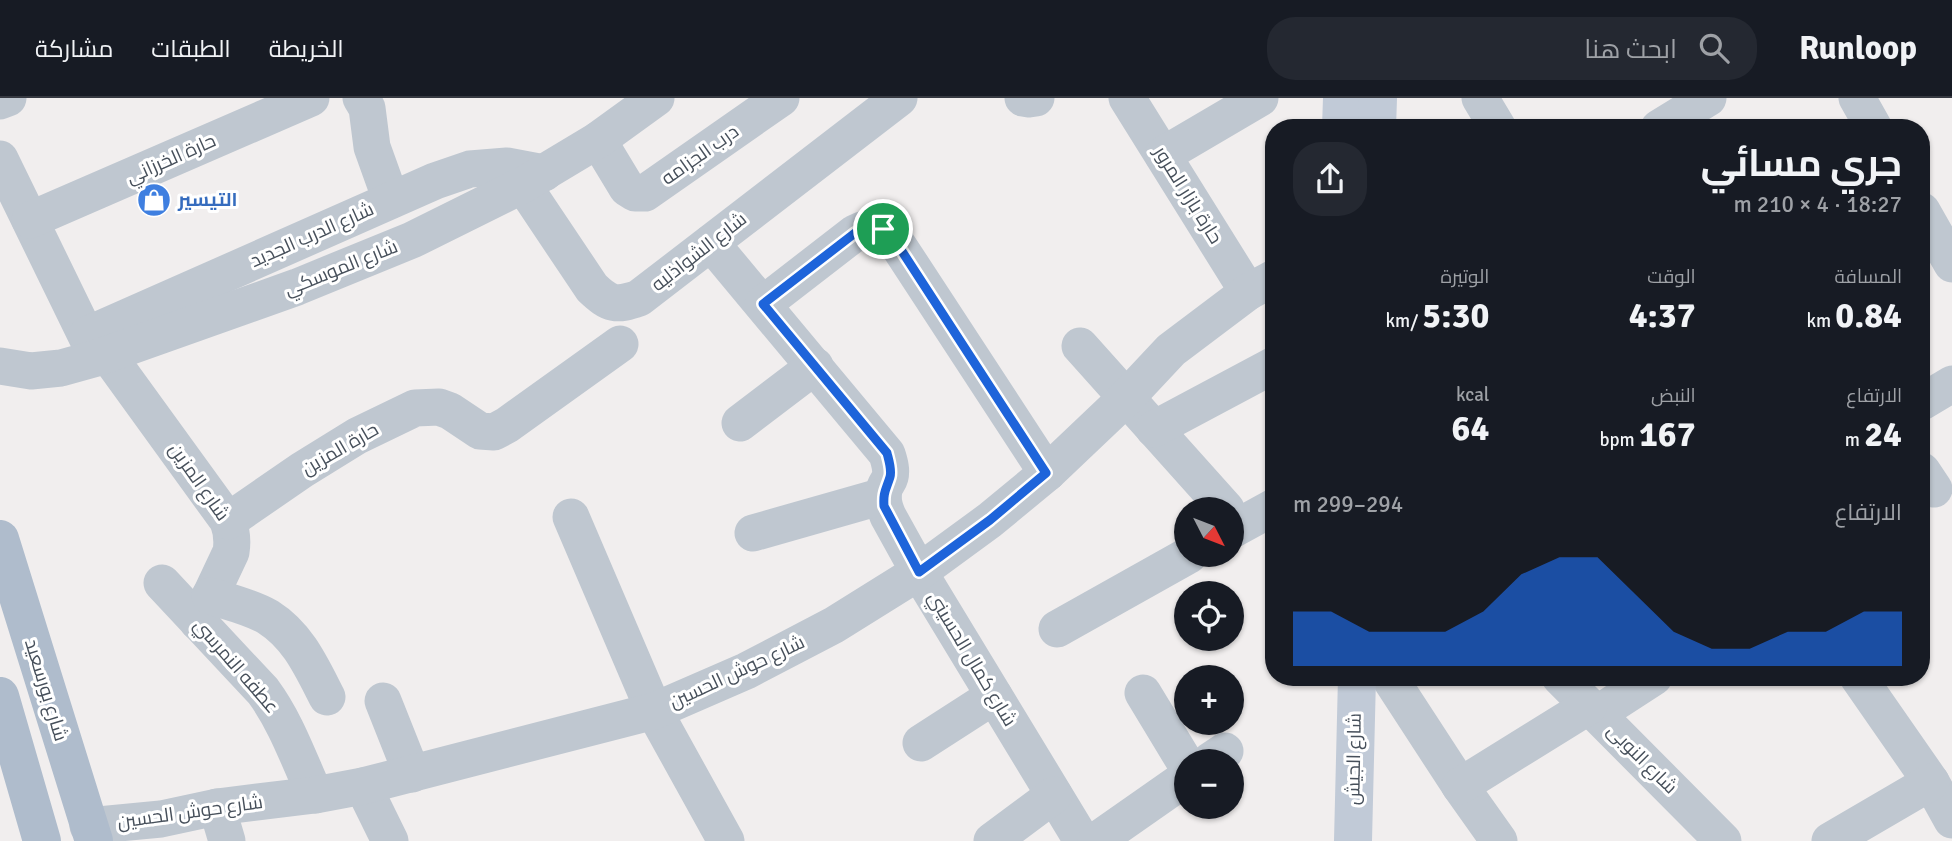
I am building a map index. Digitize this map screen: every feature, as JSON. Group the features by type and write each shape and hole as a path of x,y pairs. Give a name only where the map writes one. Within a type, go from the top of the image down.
{"main road":[{"path":"1341,119 1342,98"},
{"path":"1377,119 1378,98"},
{"name":"شارع بورسعيد","path":"0,539 91,833"},
{"name":"شارع الجيش","path":"1329,841 1330,686"},
{"name":"شارع الجيش","path":"1353,841 1357,686"},
{"path":"0,696 42,841"}],"street":[{"path":"0,101 8,98"},
{"name":"حارة الخرزاني","path":"30,220 311,98"},
{"path":"361,98 368,108 372,147 391,200"},
{"name":"شارع الموسكي","path":"0,366 31,371 61,368 97,349 297,287 399,246 533,179 598,140 656,98"},
{"name":"درب الجزامه","path":"598,140 627,188 635,193 645,193 781,98"},
{"name":"شارع الشواذليه","path":"533,179 592,288 605,300 622,304 639,299 899,98"},
{"path":"1023,98 1035,98"},
{"name":"حارة بازار المرور","path":"1127,98 1163,155 1261,285"},
{"path":"1163,155 1259,98"},
{"path":"1480,98 1493,119"},
{"path":"1673,119 1707,98"},
{"path":"1857,98 1869,119"},
{"name":"شارع المزين","path":"0,159 97,349 228,521 233,541 231,552 204,609"},
{"name":"شارع الدرب الجديد","path":"97,349 391,200 435,181 470,169 508,166 533,179"},
{"path":"1930,225 1952,264"},
{"path":"763,304 855,233 869,226 883,229 894,239 1046,473"},
{"path":"711,243 887,453 891,465 883,496 753,533"},
{"name":"شارع حوش الحسين","path":"91,833 161,819 222,824 315,795 412,774 654,711 746,671 834,625 919,572 990,520 1046,473 1126,398 1171,351 1261,285"},
{"name":"حارة المزين","path":"228,521 357,436 415,408 439,407 461,417 480,431 494,432 620,344"},
{"path":"1080,346 1213,497"},
{"path":"740,423 815,366"},
{"path":"1154,429 1265,370"},
{"path":"1930,397 1952,384"},
{"name":"شارع كمال الحسيني","path":"883,496 888,516 919,572 1083,841"},
{"path":"1244,517 1265,510"},
{"path":"571,517 654,711 726,841"},
{"path":"1057,629 1174,563"},
{"name":"عطفه النمرسي","path":"162,583 204,609 272,704 315,795"},
{"path":"204,609 266,616 288,633 305,654 327,697"},
{"path":"1394,686 1499,841"},
{"name":"شارع النوبى","path":"1569,686 1723,841"},
{"path":"1460,786 1637,686"},
{"path":"1864,686 1931,782 1952,820"},
{"path":"1143,693 1177,749"},
{"path":"921,743 994,696"},
{"path":"383,701 412,774"},
{"path":"1830,841 1931,782"},
{"path":"363,786 390,841"},
{"path":"1096,841 1143,828 1174,792"},
{"path":"992,841 1054,795"}],"place":[{"name":"التيسير","path":"154,200"}],"route":[{"path":"869,226 883,229 894,239 1046,473 990,520 919,572 884,506 883,496 891,465 887,453 763,304 855,233 869,226"}]}
